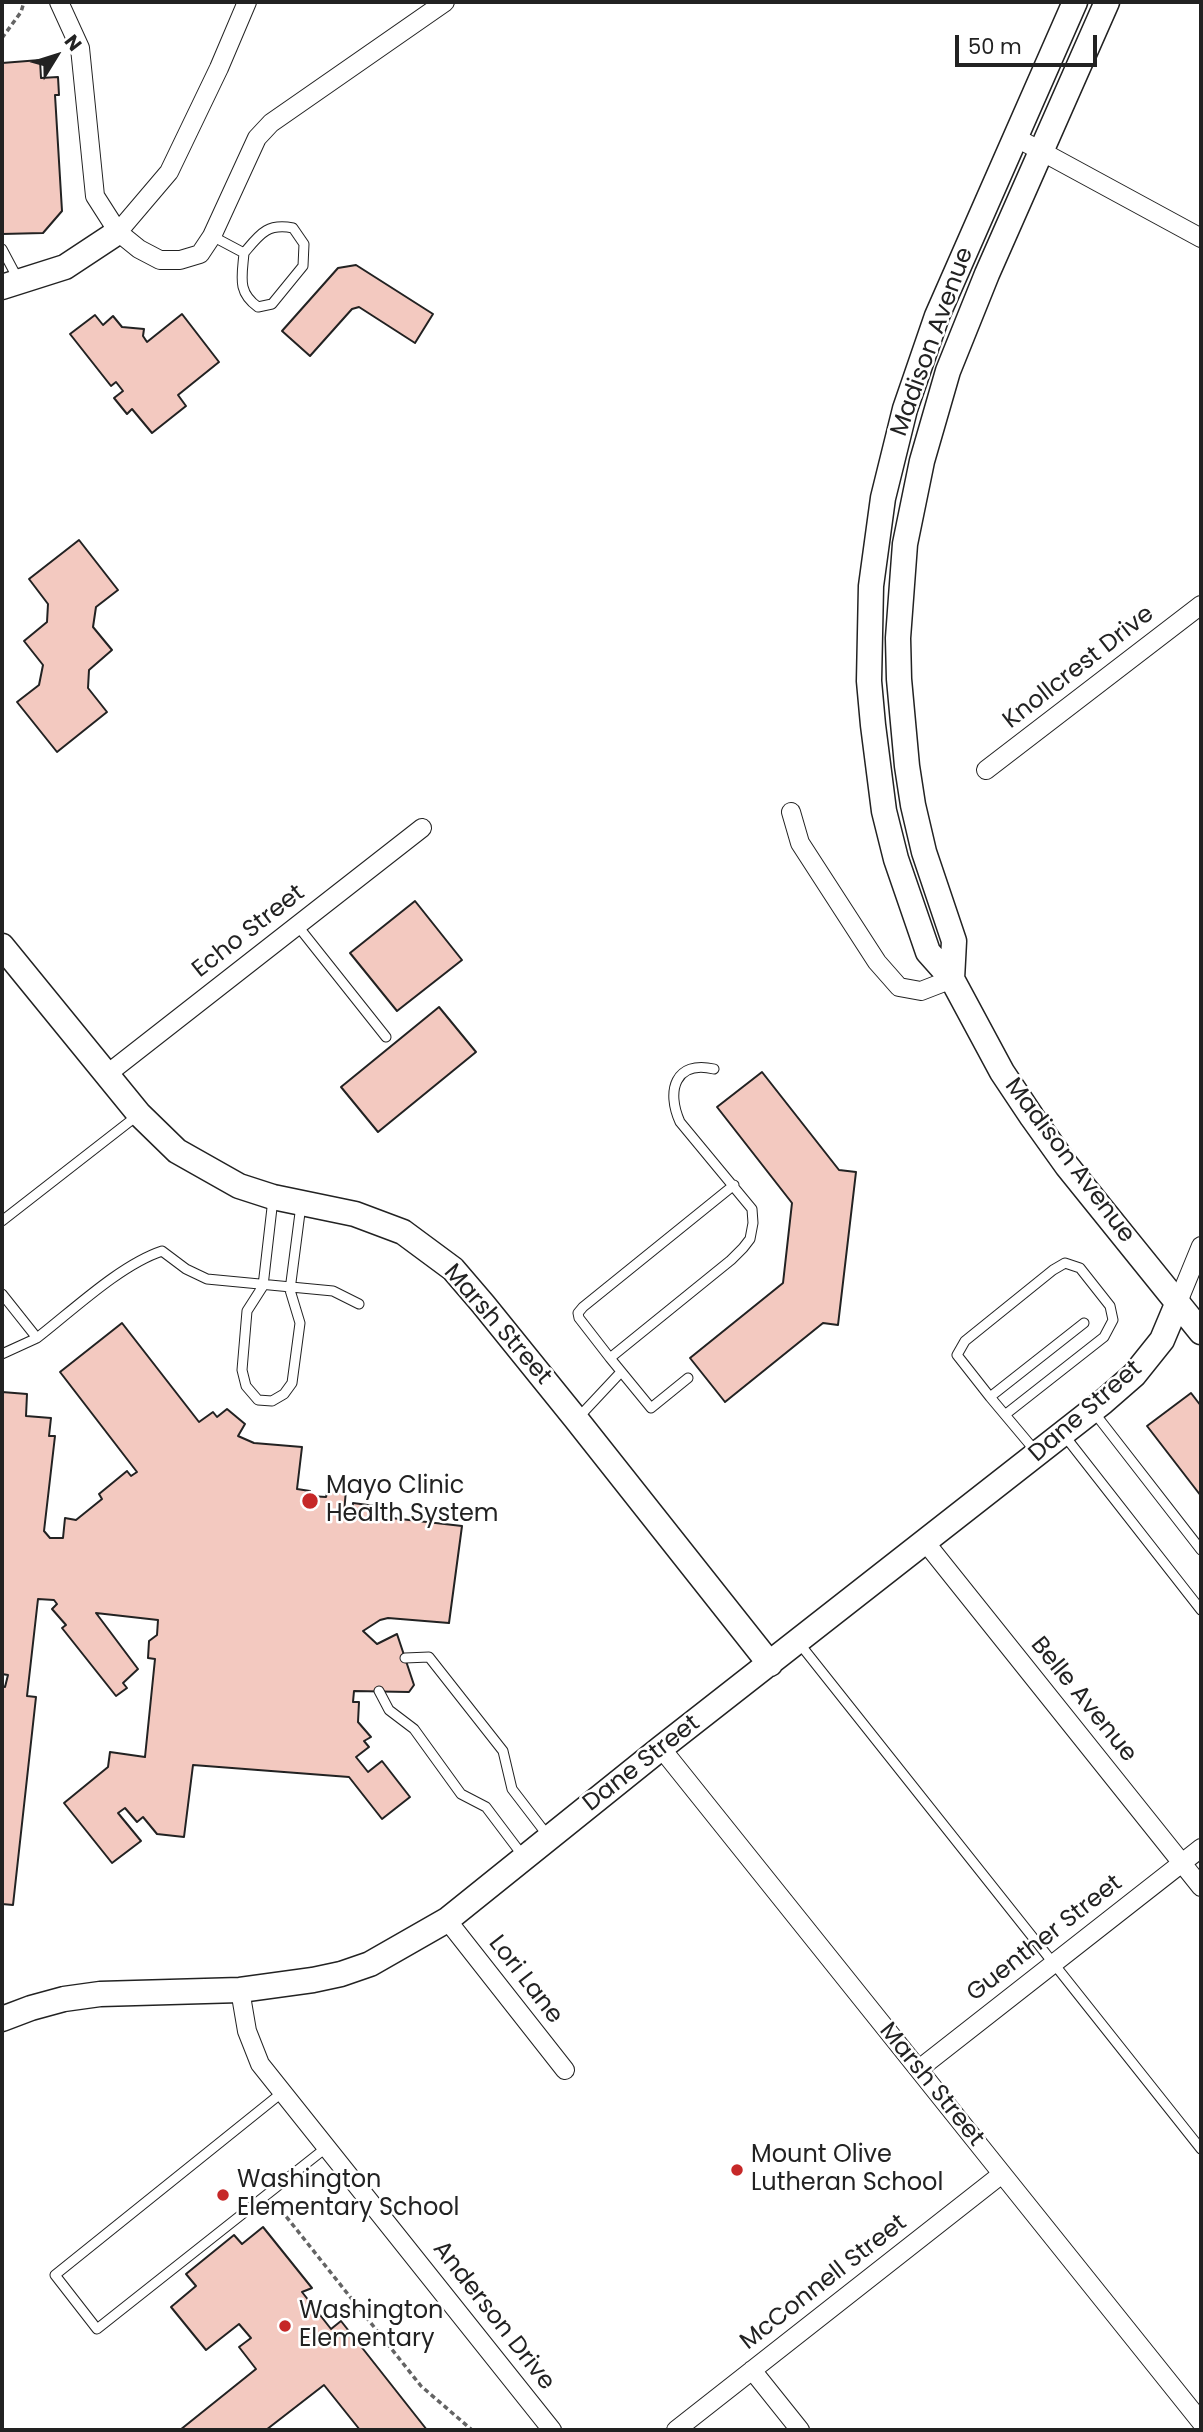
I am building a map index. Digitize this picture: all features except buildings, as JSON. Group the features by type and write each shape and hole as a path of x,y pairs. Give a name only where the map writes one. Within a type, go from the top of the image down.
{"street":[{"path":"59,2 80,48 95,196 118,232 139,249 160,260 180,260 200,254 212,236 257,138 271,123 444,2"},
{"path":"11,285 65,267 118,232 169,172 247,2"},
{"name":"Madison Avenue","path":"1075,2 937,316 905,409 883,498 871,586 869,681 877,770 884,811 905,891 928,953 952,979 995,1060 1032,1117 1201,1332"},
{"name":"Madison Avenue","path":"952,979 954,941 924,852 913,806 899,679 901,588 912,504 937,405 965,327 1107,2"},
{"path":"1014,137 1201,238"},
{"name":"Knollcrest Drive","path":"986,770 1201,605"},
{"path":"790,812 800,843 877,962 899,987 921,991 952,979"},
{"name":"Echo Street","path":"106,1075 422,828"},
{"name":"Marsh Street","path":"2,946 139,1114 177,1151 239,1186 273,1197 355,1213 402,1232 453,1269 770,1664"},
{"path":"1178,1302 1201,1246"},
{"name":"Dane Street","path":"2,2019 31,2008 76,1997 240,1990 341,1974 370,1964 447,1920 661,1748 1093,1411 1134,1375 1162,1340 1178,1302"},
{"name":"Belle Avenue","path":"926,1543 1201,1887"},
{"name":"Marsh Street","path":"661,1748 1201,2423"},
{"name":"Guenther Street","path":"919,2069 1201,1848"},
{"name":"Lori Lane","path":"447,1920 565,2070"},
{"name":"Anderson Drive","path":"240,1990 247,2031 260,2064 552,2430"},
{"name":"McConnell Street","path":"676,2430 1002,2174"},
{"path":"752,2370 800,2430"},
{"path":"1193,2430 1201,2423"}],"lane":[{"path":"277,225 293,228 304,244 303,267 272,304 258,307 246,299 242,284 244,253 261,234 277,225"},
{"path":"212,236 244,253"},
{"path":"2,249 11,285"},
{"path":"297,925 386,1037"},
{"path":"610,1358 730,1261 750,1239 752,1209 680,1122 674,1108 675,1083 684,1072 692,1067 714,1069"},
{"path":"2,1221 139,1114"},
{"path":"688,1378 651,1408 579,1318 578,1313 734,1185"},
{"path":"273,1197 263,1286 247,1311 242,1370 246,1386 258,1400 272,1401 284,1394 292,1383 300,1323 290,1287 301,1203"},
{"path":"2,1354 37,1338 136,1263 162,1251 186,1269 207,1279 332,1292 359,1304"},
{"path":"1006,1414 1104,1337 1109,1329 1113,1320 1110,1306 1080,1268 1065,1264 1053,1270 965,1340 957,1355 1038,1454"},
{"path":"2,1294 37,1338"},
{"path":"990,1398 1084,1323"},
{"path":"576,1419 621,1372"},
{"path":"1093,1411 1201,1550"},
{"path":"1063,1434 1201,1610"},
{"path":"798,1642 1201,2149"},
{"path":"405,1658 429,1657 503,1751 512,1789 549,1838"},
{"path":"379,1692 389,1710 414,1729 461,1794 486,1807 524,1857"},
{"path":"284,2091 55,2275 97,2329 327,2146"}],"path":[{"path":"2,38 21,12 24,2"},
{"path":"281,2210 421,2386 472,2430"}],"place":[{"name":"Mayo Clinic Health System","path":"310,1501"},
{"name":"Mount Olive Lutheran School","path":"737,2170"},
{"name":"Washington Elementary School","path":"223,2195"},
{"name":"Washington Elementary","path":"285,2326"}]}
